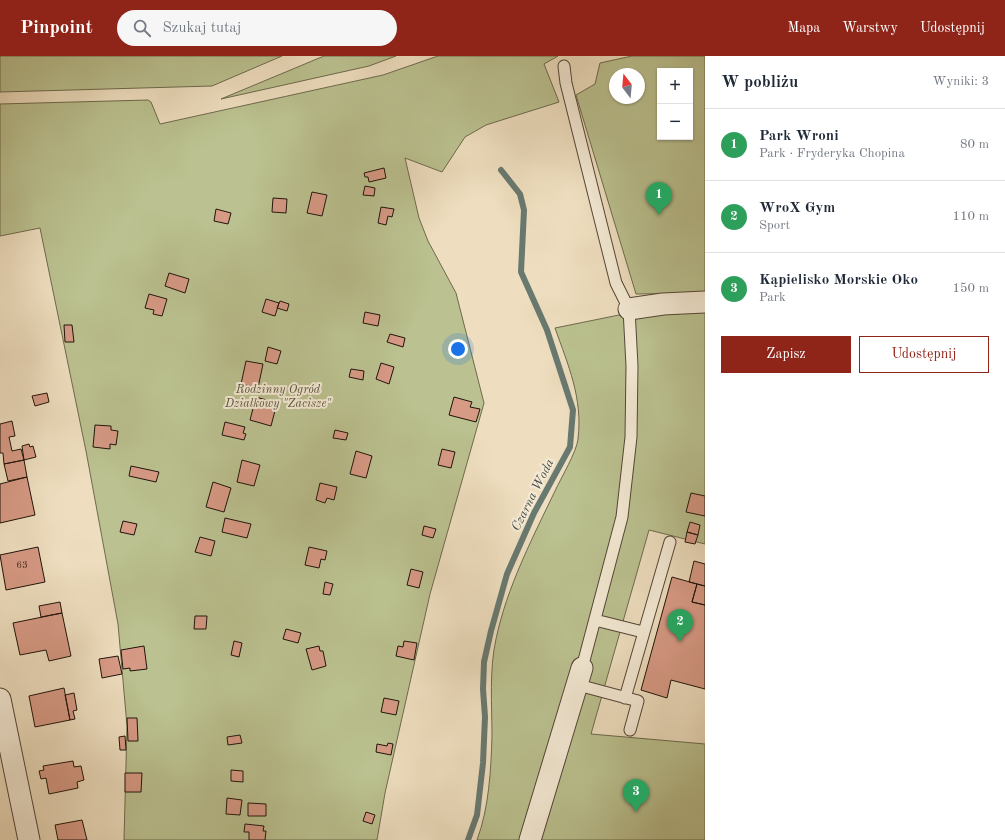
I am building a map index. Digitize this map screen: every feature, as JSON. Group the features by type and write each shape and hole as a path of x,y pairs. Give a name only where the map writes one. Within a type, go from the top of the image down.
{"street":[{"path":"629,309 663,304 705,302"},
{"path":"530,840 580,676"},
{"path":"0,699 29,840"}],"lane":[{"path":"564,66 566,83 616,283 629,309 632,366 630,436 622,517 580,676 625,698 638,701 630,730"},
{"path":"625,698 670,542"},
{"path":"595,620 643,632"}],"green space":[{"path":"0,56 282,56 212,86 0,92"},
{"path":"324,56 396,56 369,66 221,99"},
{"name":"Rodzinny Ogród Działkowy \"Zacisze\"","path":"438,56 558,56 544,64 559,102 486,125 465,137 442,172 405,158 419,218 428,241 456,293 484,403 430,594 385,793 377,840 124,840 127,726 118,624 86,451 40,228 0,236 0,104 148,100 151,102 160,124 383,75"},
{"path":"632,56 705,56 705,293 636,294 576,95 595,84 600,63"},
{"path":"680,310 705,310 705,544 649,530 591,734 705,744 705,840 477,840 489,789 492,736 492,663 496,639 513,582 572,457 578,439 579,424 576,396 569,369 555,328 619,315"}],"building":[{"path":"384,168 386,178 369,182 368,177 365,177 364,173"},
{"path":"365,186 375,188 374,196 363,195"},
{"path":"312,192 327,195 322,216 307,213"},
{"path":"273,198 287,199 286,213 272,212"},
{"path":"381,207 394,209 392,217 388,216 386,225 378,223"},
{"path":"216,209 231,213 228,224 214,221"},
{"path":"169,273 189,279 185,293 165,286"},
{"path":"149,294 167,299 162,316 153,314 154,310 145,308"},
{"path":"266,299 279,303 275,316 262,312"},
{"path":"280,301 289,304 287,311 277,308"},
{"path":"365,312 380,315 378,326 363,323"},
{"path":"64,325 72,325 74,342 65,342"},
{"path":"390,334 405,338 403,347 387,342"},
{"path":"268,347 281,351 277,364 265,361"},
{"path":"246,361 263,364 258,388 241,384"},
{"path":"381,363 394,367 389,384 376,379"},
{"path":"351,369 364,371 363,380 349,377"},
{"path":"47,393 49,402 35,406 32,396"},
{"path":"256,397 277,403 271,426 250,420"},
{"path":"454,397 472,402 470,407 480,409 476,422 449,415"},
{"path":"12,421 15,436 9,437 12,451 21,449 24,460 4,464 3,453 0,453 0,424"},
{"path":"225,422 245,427 243,433 246,434 244,440 222,435"},
{"path":"95,425 111,426 111,430 118,431 116,445 110,444 110,449 93,447"},
{"path":"335,430 348,433 346,440 333,438"},
{"path":"29,444 30,447 33,446 36,457 24,460 22,446"},
{"path":"442,449 455,452 451,468 438,465"},
{"path":"356,451 372,456 366,478 350,474"},
{"path":"24,460 27,477 8,481 4,464"},
{"path":"242,460 260,465 254,486 237,482"},
{"path":"131,466 159,472 156,482 129,476"},
{"path":"27,477 35,515 0,523 0,484"},
{"path":"213,482 231,488 224,512 206,507"},
{"path":"320,483 337,487 334,500 327,498 325,503 316,500"},
{"path":"691,493 705,496 705,516 686,512"},
{"path":"225,518 251,524 247,538 222,532"},
{"path":"123,521 137,524 134,535 120,532"},
{"path":"690,522 700,525 698,535 687,532"},
{"path":"424,526 436,529 433,538 422,535"},
{"path":"687,532 698,535 695,544 685,542"},
{"path":"200,537 215,541 211,556 195,552"},
{"path":"38,547 45,582 6,590 0,555"},
{"path":"309,547 327,551 325,560 321,559 319,568 305,565"},
{"path":"694,561 705,564 705,586 689,582"},
{"path":"411,569 423,572 419,588 407,585"},
{"path":"672,577 697,584 692,602 705,605 705,689 671,680 667,698 641,690"},
{"path":"325,582 333,584 330,595 323,594"},
{"path":"697,584 705,586 705,605 692,602"},
{"path":"60,602 62,613 41,617 39,606"},
{"path":"62,613 71,656 49,661 46,650 20,655 13,623"},
{"path":"195,616 207,616 206,629 194,629"},
{"path":"286,629 301,633 298,643 283,639"},
{"path":"234,641 242,643 239,657 231,655"},
{"path":"404,641 417,643 414,660 396,656 398,646 403,647"},
{"path":"144,646 147,669 130,671 130,668 123,669 121,650"},
{"path":"319,646 320,651 323,651 326,666 312,670 306,649"},
{"path":"118,656 122,674 102,678 99,659"},
{"path":"64,688 70,720 35,727 29,696"},
{"path":"74,693 77,710 73,711 75,719 70,720 65,695"},
{"path":"384,698 399,701 396,715 381,712"},
{"path":"127,718 137,718 138,741 128,741"},
{"path":"240,735 242,743 228,745 227,737"},
{"path":"125,736 126,750 120,750 119,737"},
{"path":"388,743 393,744 391,755 376,752 377,744 387,746"},
{"path":"73,761 74,767 81,766 84,780 77,782 78,788 49,794 46,778 41,779 39,771 44,770 43,766"},
{"path":"231,770 243,771 243,782 231,781"},
{"path":"125,773 142,773 141,792 125,792"},
{"path":"227,798 242,800 240,815 226,814"},
{"path":"248,803 266,804 266,816 248,816"},
{"path":"366,812 375,815 372,824 363,821"},
{"path":"82,820 87,840 58,840 55,825"},
{"path":"245,824 264,826 263,831 266,831 265,840 249,840 249,832 244,832"}],"waterway":[{"name":"Czarna Woda","path":"468,840 477,815 483,763 485,717 483,689 484,662 491,631 507,574 534,513 570,447 573,410 547,330 521,272 524,210 520,194 501,170"}],"place":[{"name":"Park Wroni","path":"659,215"},
{"name":"WroX Gym","path":"680,642"},
{"name":"Kąpielisko Morskie Oko","path":"636,812"}]}
